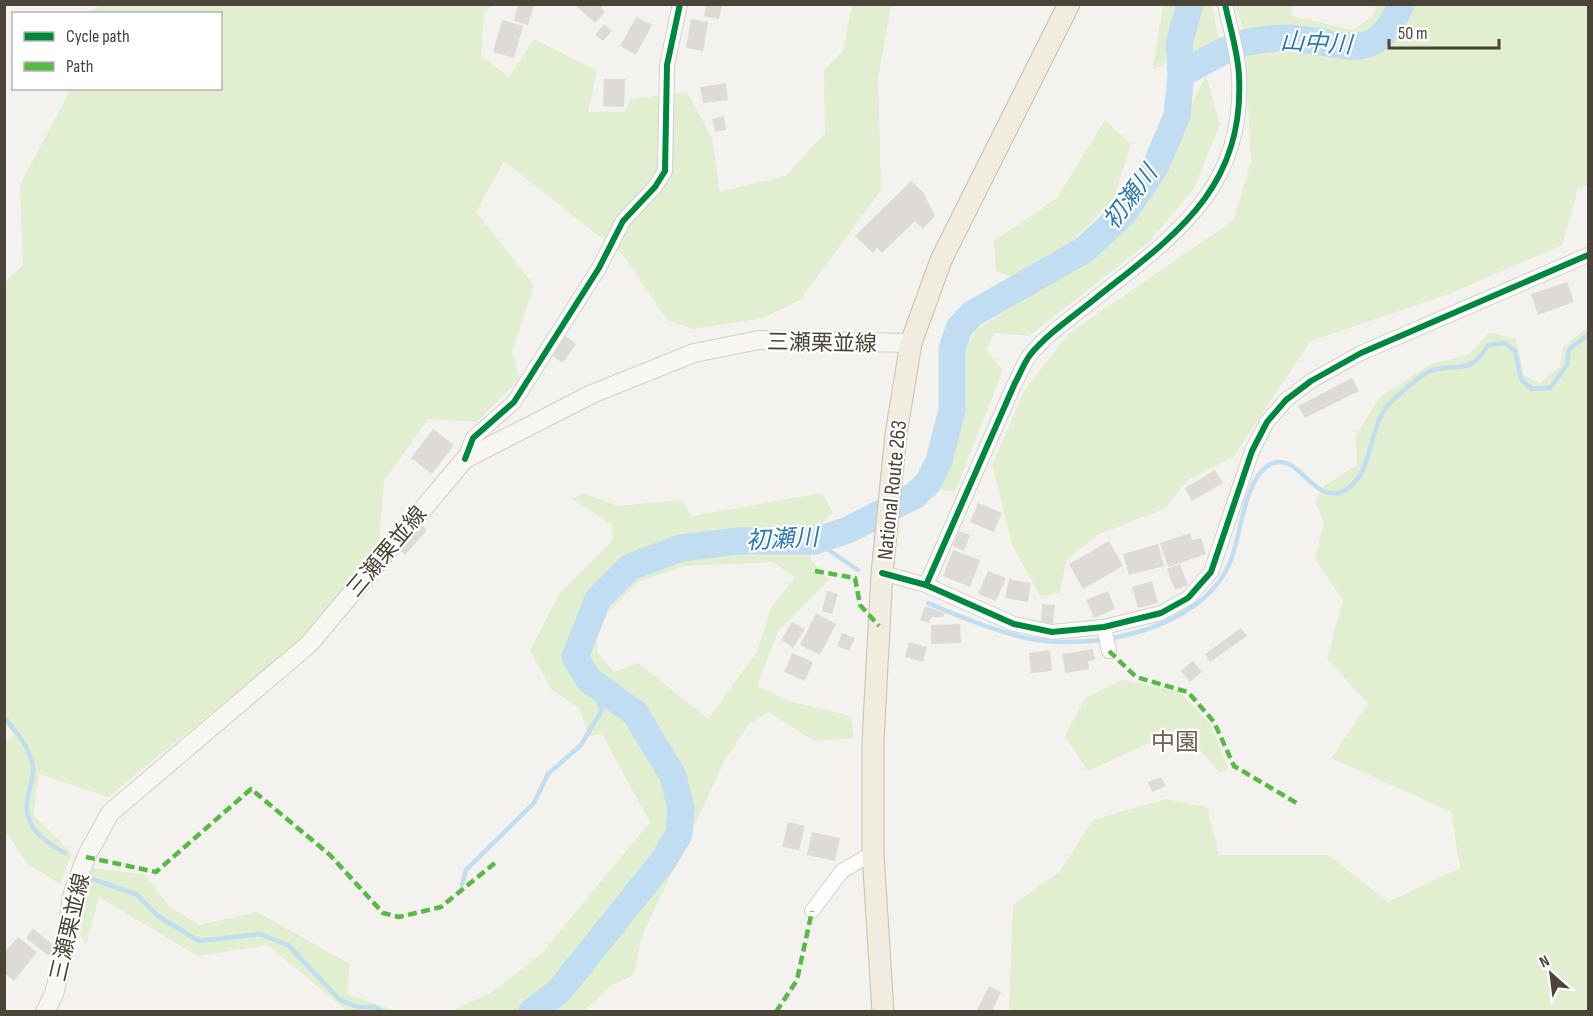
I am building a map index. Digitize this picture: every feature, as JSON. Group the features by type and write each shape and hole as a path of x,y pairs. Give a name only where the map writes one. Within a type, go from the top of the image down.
{"highway":[{"name":"National Route 263","path":"883,1011 873,853 873,741 882,573 896,434 911,343 940,260 1069,4"}],"main road":[{"name":"三瀬栗並線","path":"45,1011 54,994 64,953 72,896 86,857 110,813 309,644 465,459 592,394 694,353 759,340 911,343"}],"street":[{"path":"465,459 473,438 514,402 599,268 623,221 655,188 665,171 667,65 680,4"},
{"path":"926,585 1015,383 1030,356 1063,325 1168,241 1195,214 1217,180 1239,118 1239,75 1225,4"},
{"path":"882,573 926,585 1014,624 1052,632 1104,627 1161,613 1188,598 1211,572 1252,450 1267,422 1286,400 1311,381 1361,353 1588,255"},
{"path":"1104,627 1109,651"},
{"path":"812,911 843,871 873,853"}],"green space":[{"path":"99,5 492,5 484,13 481,56 509,77 534,39 597,71 588,112 625,112 631,99 687,92 712,138 720,192 786,176 825,133 824,70 843,51 852,5 891,5 878,78 881,190 800,300 763,318 693,329 667,320 623,255 504,161 476,212 534,285 512,352 520,378 477,422 428,419 384,481 379,542 304,638 108,797 39,774 33,815 72,853 60,884 27,863 5,830 5,741 14,735 4,721 4,283 23,265 20,185 70,90 222,90 222,12 91,12"},
{"path":"1163,5 1177,5 1164,65 1153,69"},
{"path":"1194,5 1212,5 1219,39 1191,60"},
{"path":"1234,5 1291,5 1292,16 1353,30 1373,16 1376,5 1588,5 1588,184 1578,189 1562,245 1449,294 1311,341 1234,456 1186,481 1166,508 1097,535 1066,561 1060,593 1040,596 1012,545 992,465 1024,391 1069,333 1233,221 1251,162 1246,64 1241,21"},
{"path":"1206,75 1220,125 1193,190 1149,242 1029,336 995,333 986,350 1003,370 955,491 938,490 961,415 961,360 976,330 1090,256 1151,191"},
{"path":"1105,120 1131,144 1114,198 1064,251 1013,277 996,271 994,241 1057,198"},
{"path":"1588,327 1588,1011 1009,1011 1013,905 1060,871 1093,820 1166,799 1207,807 1219,855 1328,855 1388,902 1460,868 1451,812 1331,758 1368,704 1327,659 1343,600 1315,559 1324,522 1315,501 1323,487 1357,465 1356,435 1380,397 1429,365 1469,354 1490,332 1516,339 1524,375 1540,383 1560,367 1563,347"},
{"path":"584,493 618,506 681,500 692,516 822,493 833,513 811,533 811,560 829,580 778,631 757,686 789,701 851,716 854,738 814,741 769,712 750,723 725,760 642,936 634,975 610,986 584,1011 452,1011 494,991 542,953 650,822 602,734 589,736 579,708 551,689 530,650 560,593 613,540 612,525 572,499","holes":["773,562 795,577 771,608 757,652 708,719 638,663 614,672 597,652 598,623 638,582 685,566"]},
{"path":"1123,680 1179,691 1211,725 1228,768 1220,773 1200,750 1156,740 1088,771 1065,736 1085,698"},
{"path":"91,868 144,874 170,907 199,925 257,912 350,964 347,994 396,1011 346,1010 268,945 198,956 99,897 86,944 78,929"}],"building":[{"path":"518,4 534,4 528,25 514,21"},
{"path":"574,4 604,4 601,8 605,12 595,23"},
{"path":"706,4 722,6 719,19 704,16"},
{"path":"636,17 652,25 636,55 620,46"},
{"path":"691,19 708,22 703,51 686,48"},
{"path":"502,20 523,26 514,58 493,52"},
{"path":"604,24 612,31 603,41 595,35"},
{"path":"604,79 625,79 624,107 603,106"},
{"path":"726,83 728,100 703,103 700,87"},
{"path":"724,116 726,130 715,132 712,119"},
{"path":"911,181 923,192 935,216 923,229 915,221 882,253 877,248 873,253 855,236"},
{"path":"1567,282 1574,302 1538,315 1531,294"},
{"path":"564,335 576,344 563,363 551,355"},
{"path":"1352,378 1359,391 1305,418 1298,406"},
{"path":"433,429 454,445 432,474 411,458"},
{"path":"1215,470 1223,483 1192,501 1185,488"},
{"path":"978,503 1002,513 994,532 970,522"},
{"path":"419,523 427,530 405,555 397,548"},
{"path":"959,531 970,535 964,551 953,546"},
{"path":"1190,533 1192,540 1201,538 1206,554 1168,567 1160,543"},
{"path":"1109,541 1123,566 1083,589 1069,564"},
{"path":"1158,544 1164,566 1129,575 1123,554"},
{"path":"953,550 980,560 970,587 943,576"},
{"path":"1180,564 1188,585 1175,590 1167,569"},
{"path":"988,571 1006,578 996,601 978,594"},
{"path":"1009,579 1031,583 1028,602 1005,598"},
{"path":"1152,581 1158,603 1138,608 1132,587"},
{"path":"827,591 838,594 832,614 822,611"},
{"path":"1108,591 1115,609 1094,618 1086,600"},
{"path":"1042,604 1055,605 1053,624 1041,623"},
{"path":"925,606 945,613 943,617 931,617 929,623 920,620"},
{"path":"816,613 836,624 820,655 800,645"},
{"path":"792,622 805,629 793,648 781,640"},
{"path":"960,624 961,643 931,644 931,625"},
{"path":"1241,628 1247,636 1210,662 1205,654"},
{"path":"842,633 855,638 849,651 837,646"},
{"path":"909,642 927,647 923,662 905,657"},
{"path":"1093,649 1095,660 1088,661 1089,669 1065,673 1062,654"},
{"path":"1050,650 1052,671 1031,673 1029,653"},
{"path":"792,653 813,662 805,681 784,672"},
{"path":"1193,661 1202,672 1190,682 1181,671"},
{"path":"1161,777 1166,786 1152,792 1148,782"},
{"path":"788,822 805,826 799,850 782,847"},
{"path":"812,832 840,838 835,861 807,855"},
{"path":"33,929 56,947 49,956 26,938"},
{"path":"18,937 37,952 14,981 4,973 4,953"},
{"path":"989,986 1001,992 993,1009 999,1012 976,1012"}],"waterway":[{"name":"初瀬川","path":"532,1012 559,991 663,861 679,834 681,809 673,776 635,713 589,680 575,657 598,599 630,567 681,548 738,541 815,541 848,530 914,496 928,483 939,461 952,410 952,349 959,328 972,314 1084,250 1122,215 1155,167 1177,116 1181,74 1179,44 1190,4"},
{"name":"山中川","path":"1181,74 1231,48 1254,41 1293,38 1347,46 1372,43 1392,23 1401,4"},
{"path":"928,603 1001,631 1053,642 1082,642 1113,638 1172,619 1197,604 1217,584 1231,560 1244,508 1254,483 1269,465 1280,462 1289,465 1325,492 1335,493 1347,489 1362,471 1383,412 1399,394 1426,373 1469,365 1481,355 1488,345 1505,343 1515,351 1521,379 1532,389 1550,388 1567,365 1569,349 1588,335"},
{"path":"815,541 858,570"},
{"path":"462,885 466,870 534,803 548,774 581,745 602,710 589,680"},
{"path":"4,717 23,741 32,761 33,777 27,801 32,826 50,844 65,853"},
{"path":"92,879 136,894 158,916 199,941 260,934 288,945 339,999 357,1007 374,1007 385,1012"}],"marked path":[{"path":"815,571 855,578 860,605 879,626"},
{"path":"1109,651 1136,677 1188,692 1214,722 1234,766 1300,805"},
{"path":"86,857 156,872 251,789 330,855 383,913 399,917 441,907 496,862"},
{"path":"776,1012 797,980 812,911"}],"cycle path":[{"path":"465,459 473,438 514,402 599,268 623,221 655,187 665,171 667,65 680,4"},
{"path":"926,585 1015,383 1030,355 1053,332 1152,253 1177,230 1199,206 1217,180 1230,150 1238,115 1238,67 1225,4"},
{"path":"882,573 926,585 1014,624 1052,632 1104,627 1161,613 1188,598 1211,572 1252,451 1267,422 1286,400 1311,381 1361,353 1588,255"}],"district":[{"name":"中園","path":"1175,742"}]}
